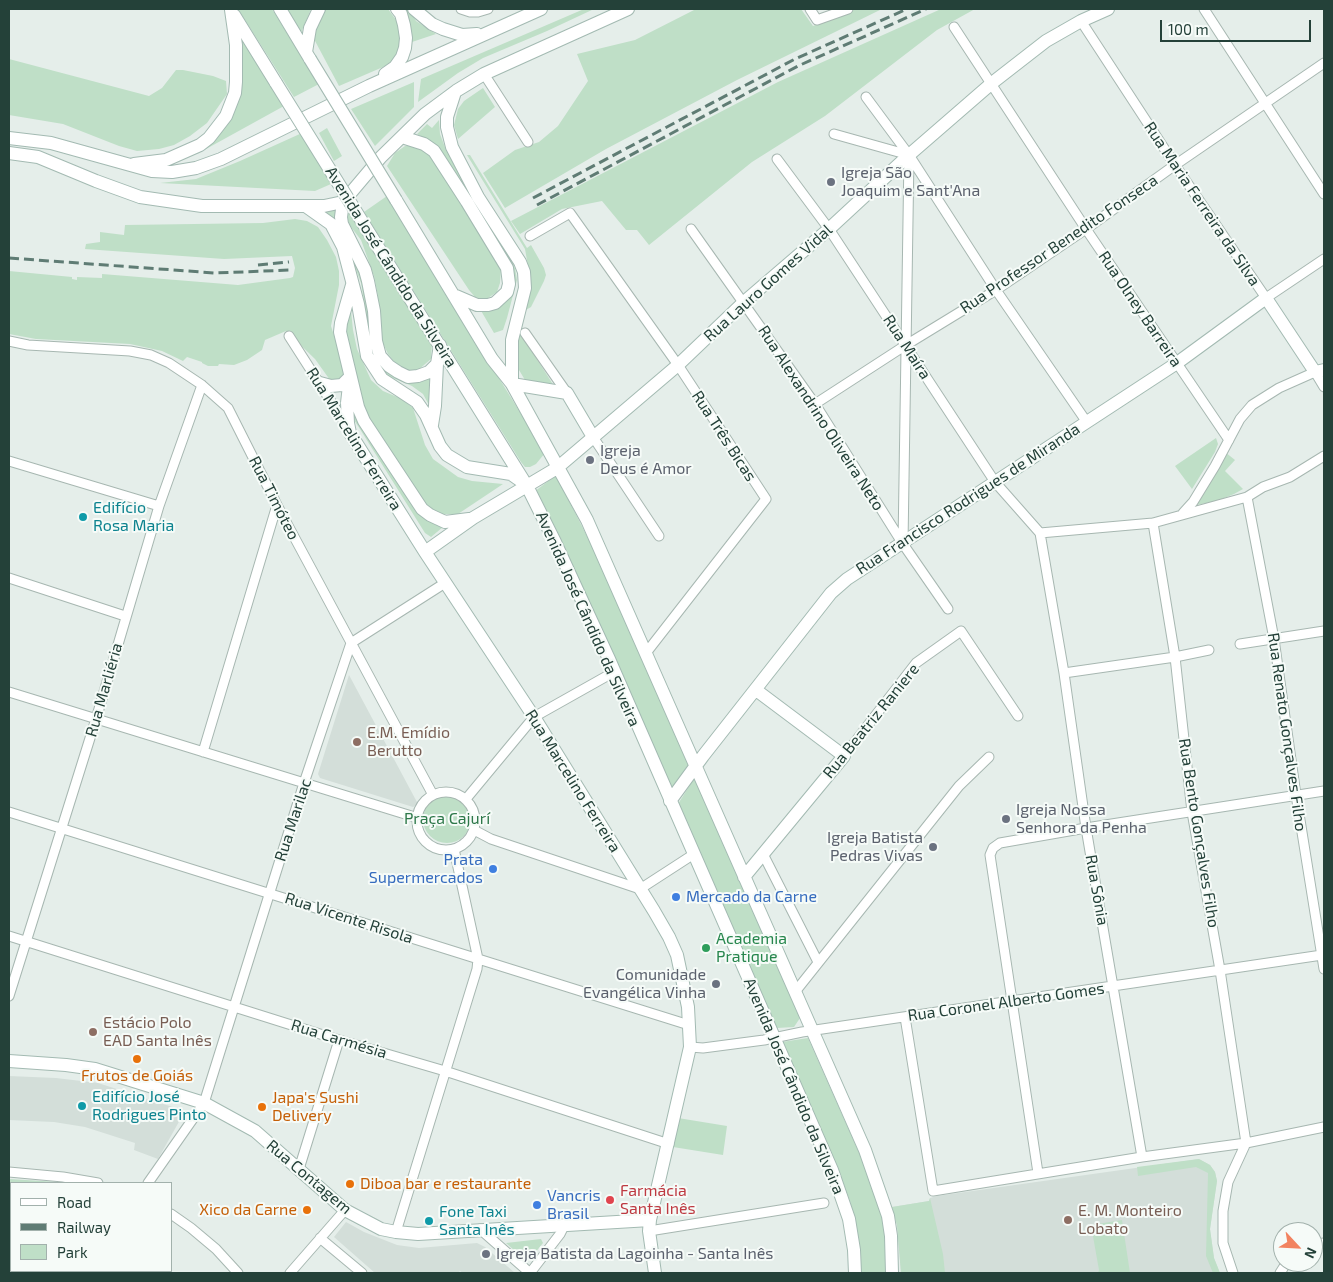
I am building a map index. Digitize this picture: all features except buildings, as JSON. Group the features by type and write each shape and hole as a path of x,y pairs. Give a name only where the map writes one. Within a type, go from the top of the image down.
{"main road":[{"path":"124,164 166,160 178,156 200,145 226,116 235,93 236,45 231,9"},
{"name":"Avenida José Cândido da Silveira","path":"231,9 527,486 555,542 694,854 841,1194 850,1219 855,1273"},
{"path":"280,9 456,296 492,359 512,384 586,520 865,1150 880,1190 891,1236 892,1273"},
{"path":"285,9 288,24"},
{"path":"308,56 310,28 319,9"},
{"path":"369,86 395,67 402,57 406,38 401,14 397,9"},
{"path":"414,9 432,24 443,29 462,35 486,33"},
{"path":"9,138 51,144 152,171 172,172 196,168 221,159 369,86 541,9"},
{"path":"437,364 429,372 408,377 389,366 380,356 376,341 374,311 368,281 342,224 343,202 381,157 425,114 456,92 484,74 628,9"},
{"name":"Rua Lauro Gomes Vidal","path":"424,552 473,518 557,468 678,365 744,302 829,229 909,155 992,83 1046,41 1081,21 1108,9"},
{"path":"456,92 447,117 447,127 452,147 478,197 520,262 524,272 525,288 512,340 512,384"},
{"path":"402,137 424,144 434,151 468,202 507,268 509,284 507,292 496,303 478,305 456,296"},
{"path":"9,153 38,158 96,182 140,197 202,206 307,208 343,202"},
{"path":"307,208 331,224 344,247 368,356 374,369 382,379 417,402 432,425 440,446 447,455 458,463 474,469 511,474 527,486"},
{"path":"353,282 340,332 358,407 364,421 422,509 445,522 463,521 473,518"},
{"name":"Rua Francisco Rodrigues de Miranda","path":"670,801 831,593 853,575 1177,363 1266,298"},
{"name":"Rua Maria Ferreira da Silva","path":"1266,298 1320,371"},
{"path":"432,425 440,345"},
{"path":"320,383 331,386 342,385 350,377"},
{"path":"350,377 347,403 350,433"},
{"path":"512,384 567,393 593,437"},
{"name":"Rua Marcelino Ferreira","path":"350,433 424,552 534,717 669,937 677,955 688,1007 690,1047 650,1225 655,1273"},
{"path":"756,690 844,756"},
{"name":"Rua Beatriz Raniere","path":"744,877 844,756"},
{"name":"Rua Contagem","path":"9,1061 95,1069 204,1103 254,1131 345,1210 374,1226 396,1232 418,1234 565,1224 650,1225"}],"street":[{"path":"462,9 470,12 488,9"},
{"path":"810,9 817,20 848,9"},
{"path":"1204,9 1324,194"},
{"name":"Rua Maria Ferreira da Silva","path":"1081,21 1175,165 1266,298"},
{"name":"Rua Olney Barreira","path":"954,27 1086,229 1229,440"},
{"name":"Rua Professor Benedito Fonseca","path":"815,404 906,344 996,290 1324,63"},
{"path":"484,74 528,142"},
{"path":"866,97 909,155 996,290 1086,421"},
{"path":"834,134 909,155"},
{"path":"903,544 909,155"},
{"name":"Rua Maíra","path":"777,159 829,229 995,482 1040,533"},
{"name":"Rua Três Bicas","path":"530,236 570,213 678,365 766,499 646,653"},
{"name":"Rua Alexandrino Oliveira Neto","path":"691,229 815,404 903,544 948,609"},
{"name":"Rua Francisco Rodrigues de Miranda","path":"1266,298 1324,260"},
{"path":"525,333 567,393"},
{"name":"Rua Marcelino Ferreira","path":"289,336 350,433"},
{"name":"Rua Timóteo","path":"9,341 28,345 130,351 151,355 169,363 202,385 228,408 277,505 433,795"},
{"path":"1182,514 1192,502 1240,419 1252,406 1279,388 1320,371"},
{"name":"Rua Maria Ferreira da Silva","path":"1320,371 1324,387"},
{"name":"Rua Marliéria","path":"9,996 96,719 159,506 202,385"},
{"path":"593,437 659,536"},
{"path":"1040,533 1152,523 1248,497 1263,487 1290,477 1324,456"},
{"path":"9,461 159,506"},
{"name":"Rua Renato Gonçalves Filho","path":"1248,497 1274,638 1296,795 1324,969"},
{"path":"203,752 277,505"},
{"name":"Rua Bento Gonçalves Filho","path":"1152,523 1175,657 1192,812 1220,970 1246,1143"},
{"name":"Rua Sônia","path":"1040,533 1064,673 1086,828 1142,1157"},
{"path":"9,578 125,616"},
{"path":"351,643 445,583"},
{"path":"1240,644 1324,630"},
{"name":"Rua Beatriz Raniere","path":"844,756 916,663 961,631 1018,716"},
{"name":"Rua Marilac","path":"149,1182 204,1103 304,783 351,643"},
{"path":"1064,673 1175,657 1209,650"},
{"path":"466,799 534,717 614,672"},
{"path":"9,692 418,818"},
{"path":"796,992 959,786 989,757"},
{"path":"1038,1173 990,855 993,848 1000,843 1086,828 1324,791"},
{"path":"442,792 450,792 466,799 474,814 474,830 470,838 463,845 454,849 438,849 425,841 418,826 418,818 423,805 433,795 442,792"},
{"name":"Rua Vicente Risola","path":"9,812 689,1026"},
{"path":"474,830 491,839 640,889 694,854"},
{"path":"396,1232 478,959 454,849"},
{"path":"763,854 818,962"},
{"name":"Rua Carmésia","path":"9,936 339,1040 445,1071 669,1144"},
{"name":"Rua Coronel Alberto Gomes","path":"690,1047 702,1048 774,1038 1322,955"},
{"path":"905,1017 933,1191 1142,1157 1246,1143 1324,1127"},
{"path":"299,1169 339,1040"},
{"path":"1233,1273 1223,1243 1223,1211 1228,1182 1246,1143"},
{"path":"9,1172 92,1182"},
{"path":"650,1225 824,1203"},
{"path":"290,1273 345,1210"},
{"path":"172,1215 216,1249 238,1273"},
{"path":"480,1229 530,1273 560,1234 565,1224"},
{"path":"320,1238 362,1273"}],"shaded area":[{"name":"E.M. Emídio Berutto","path":"349,675 418,804 413,807 320,778 318,774"},
{"path":"9,1076 56,1078 98,1083 185,1111 158,1159 134,1150 135,1143 85,1127 54,1122 9,1120"},
{"path":"1199,1159 1210,1165 1215,1172 1217,1181 1210,1229 1214,1258 1220,1273 901,1273 897,1225 892,1207 929,1201 930,1198 937,1196"},
{"path":"346,1222 364,1232 397,1245 419,1248 477,1243 485,1247 515,1273 463,1273 460,1271 458,1273 375,1273 334,1237"}],"green space":[{"path":"238,9 272,9 319,84 294,97"},
{"path":"288,9 311,9 300,35 297,29"},
{"path":"325,9 388,9 396,20 400,33 401,45 397,56 390,64 339,86 314,39 315,27"},
{"path":"402,9 409,9 416,21 436,34 409,43"},
{"path":"584,9 594,9 483,58 458,73 418,102 421,79"},
{"path":"696,9 801,9 813,26 852,9 882,9 737,80 606,149 505,208 483,173 515,150 539,142 558,126 588,81 577,54 635,40"},
{"path":"941,9 975,9 937,30 825,116 752,162 649,245 637,230 626,230 602,201 562,209 520,234 511,221 778,82"},
{"path":"242,34 284,106 197,154 221,132 236,105 243,65"},
{"path":"9,59 149,96 162,88 176,70 183,70 213,76 226,81 227,94 207,123 190,136 174,145 159,149 137,151 63,124 9,115"},
{"path":"414,82 414,107 375,146 351,109"},
{"path":"483,88 495,107 458,139 454,125 458,109 464,101"},
{"path":"439,120 440,134 446,150 515,268 517,280 507,318 503,330 494,333 480,309 514,281 442,153 435,144 417,134 427,124 432,128"},
{"path":"327,128 342,156 334,161 319,133"},
{"path":"302,133 331,184 315,191 160,183 196,179"},
{"path":"405,146 417,146 433,156 501,269 497,292 485,300 475,297 469,290 387,166 395,153"},
{"path":"467,155 470,155 527,248 531,245 544,268 546,275 544,281 531,307 524,311 531,283 525,249"},
{"path":"387,196 545,453 536,464 525,467 521,462 364,212"},
{"path":"345,204 432,342 431,359 417,371 406,370 397,365 388,354 380,337 378,296 374,276 361,240 346,217"},
{"path":"335,208 364,283 369,332 383,367 390,374 402,379 431,375 430,407 423,394 412,386 388,376 381,368 366,333 361,283 352,259 324,210"},
{"path":"295,219 307,221 318,227 336,257 339,285 331,326 344,367 344,376 337,380 330,380 315,359 286,331 265,340 262,350 247,360 234,365 219,364 218,366 208,366 187,357 183,361 162,351 130,344 36,339 9,334 9,271 72,277 72,279 77,280 77,277 102,278 102,274 238,285 290,278 293,277 295,268 292,256 224,259 85,249 86,244 100,242 100,232 124,235 125,225 263,223"},
{"path":"350,301 357,349 371,380 383,391 402,399 413,408 425,445 433,459 458,477 472,481 503,484 458,514 439,514 423,503 363,408 354,363 344,334"},
{"path":"519,331 554,386 525,380 519,370 517,360"},
{"path":"351,405 443,527 431,537 425,533 352,417"},
{"path":"1216,438 1218,444 1215,452 1192,489 1175,466"},
{"path":"1225,452 1235,460 1225,471 1243,489 1217,501 1196,505"},
{"path":"556,475 599,560 690,766 672,791 597,619 560,539 534,492"},
{"path":"695,777 799,1013 800,1018 794,1027 777,1028 752,976 678,804"},
{"name":"Praça Cajurí","path":"442,795 452,795 464,802 471,814 471,824 464,836 452,843 442,843 434,839 427,832 423,824 423,814 427,806 434,799"},
{"path":"808,1038 873,1184 884,1225 887,1273 859,1273 855,1223 850,1201 782,1042"},
{"path":"678,1118 727,1126 723,1155 673,1147"},
{"path":"1199,1159 1210,1165 1215,1172 1217,1181 1210,1229 1214,1258 1220,1273 1213,1273 1206,1256 1208,1173 1196,1167 1138,1176 1137,1167"},
{"path":"9,1179 58,1182 10,1182 9,1263"},
{"path":"930,1198 943,1254 945,1273 901,1273 897,1225 892,1207 929,1201"},
{"path":"1122,1220 1130,1273 1098,1273 1091,1225"},
{"path":"541,1239 543,1243 530,1259 524,1259 506,1243"}],"railway":[{"path":"533,198 795,59 907,9"},
{"path":"537,205 798,66 926,9"},
{"path":"9,258 215,273 291,270"},
{"path":"258,265 289,262"}],"place":[{"name":"Igreja São Joaquim e Sant'Ana","path":"831,182"},
{"name":"Igreja Deus é Amor","path":"590,460"},
{"name":"Edifício Rosa Maria","path":"83,517"},
{"name":"E.M. Emídio Berutto","path":"357,742"},
{"name":"Igreja Nossa Senhora da Penha","path":"1006,819"},
{"name":"Igreja Batista Pedras Vivas","path":"933,847"},
{"name":"Prata Supermercados","path":"493,869"},
{"name":"Mercado da Carne","path":"676,897"},
{"name":"Academia Pratique","path":"706,948"},
{"name":"Comunidade Evangélica Vinha","path":"716,984"},
{"name":"Estácio Polo EAD Santa Inês","path":"93,1032"},
{"name":"Frutos de Goiás","path":"137,1059"},
{"name":"Edifício José Rodrigues Pinto","path":"82,1106"},
{"name":"Japa's Sushi Delivery","path":"262,1107"},
{"name":"Diboa bar e restaurante","path":"350,1184"},
{"name":"Farmácia Santa Inês","path":"610,1200"},
{"name":"Vancris Brasil","path":"537,1205"},
{"name":"Xico da Carne","path":"307,1210"},
{"name":"E. M. Monteiro Lobato","path":"1068,1220"},
{"name":"Fone Taxi Santa Inês","path":"429,1221"},
{"name":"Igreja Batista da Lagoinha - Santa Inês","path":"486,1254"}]}
